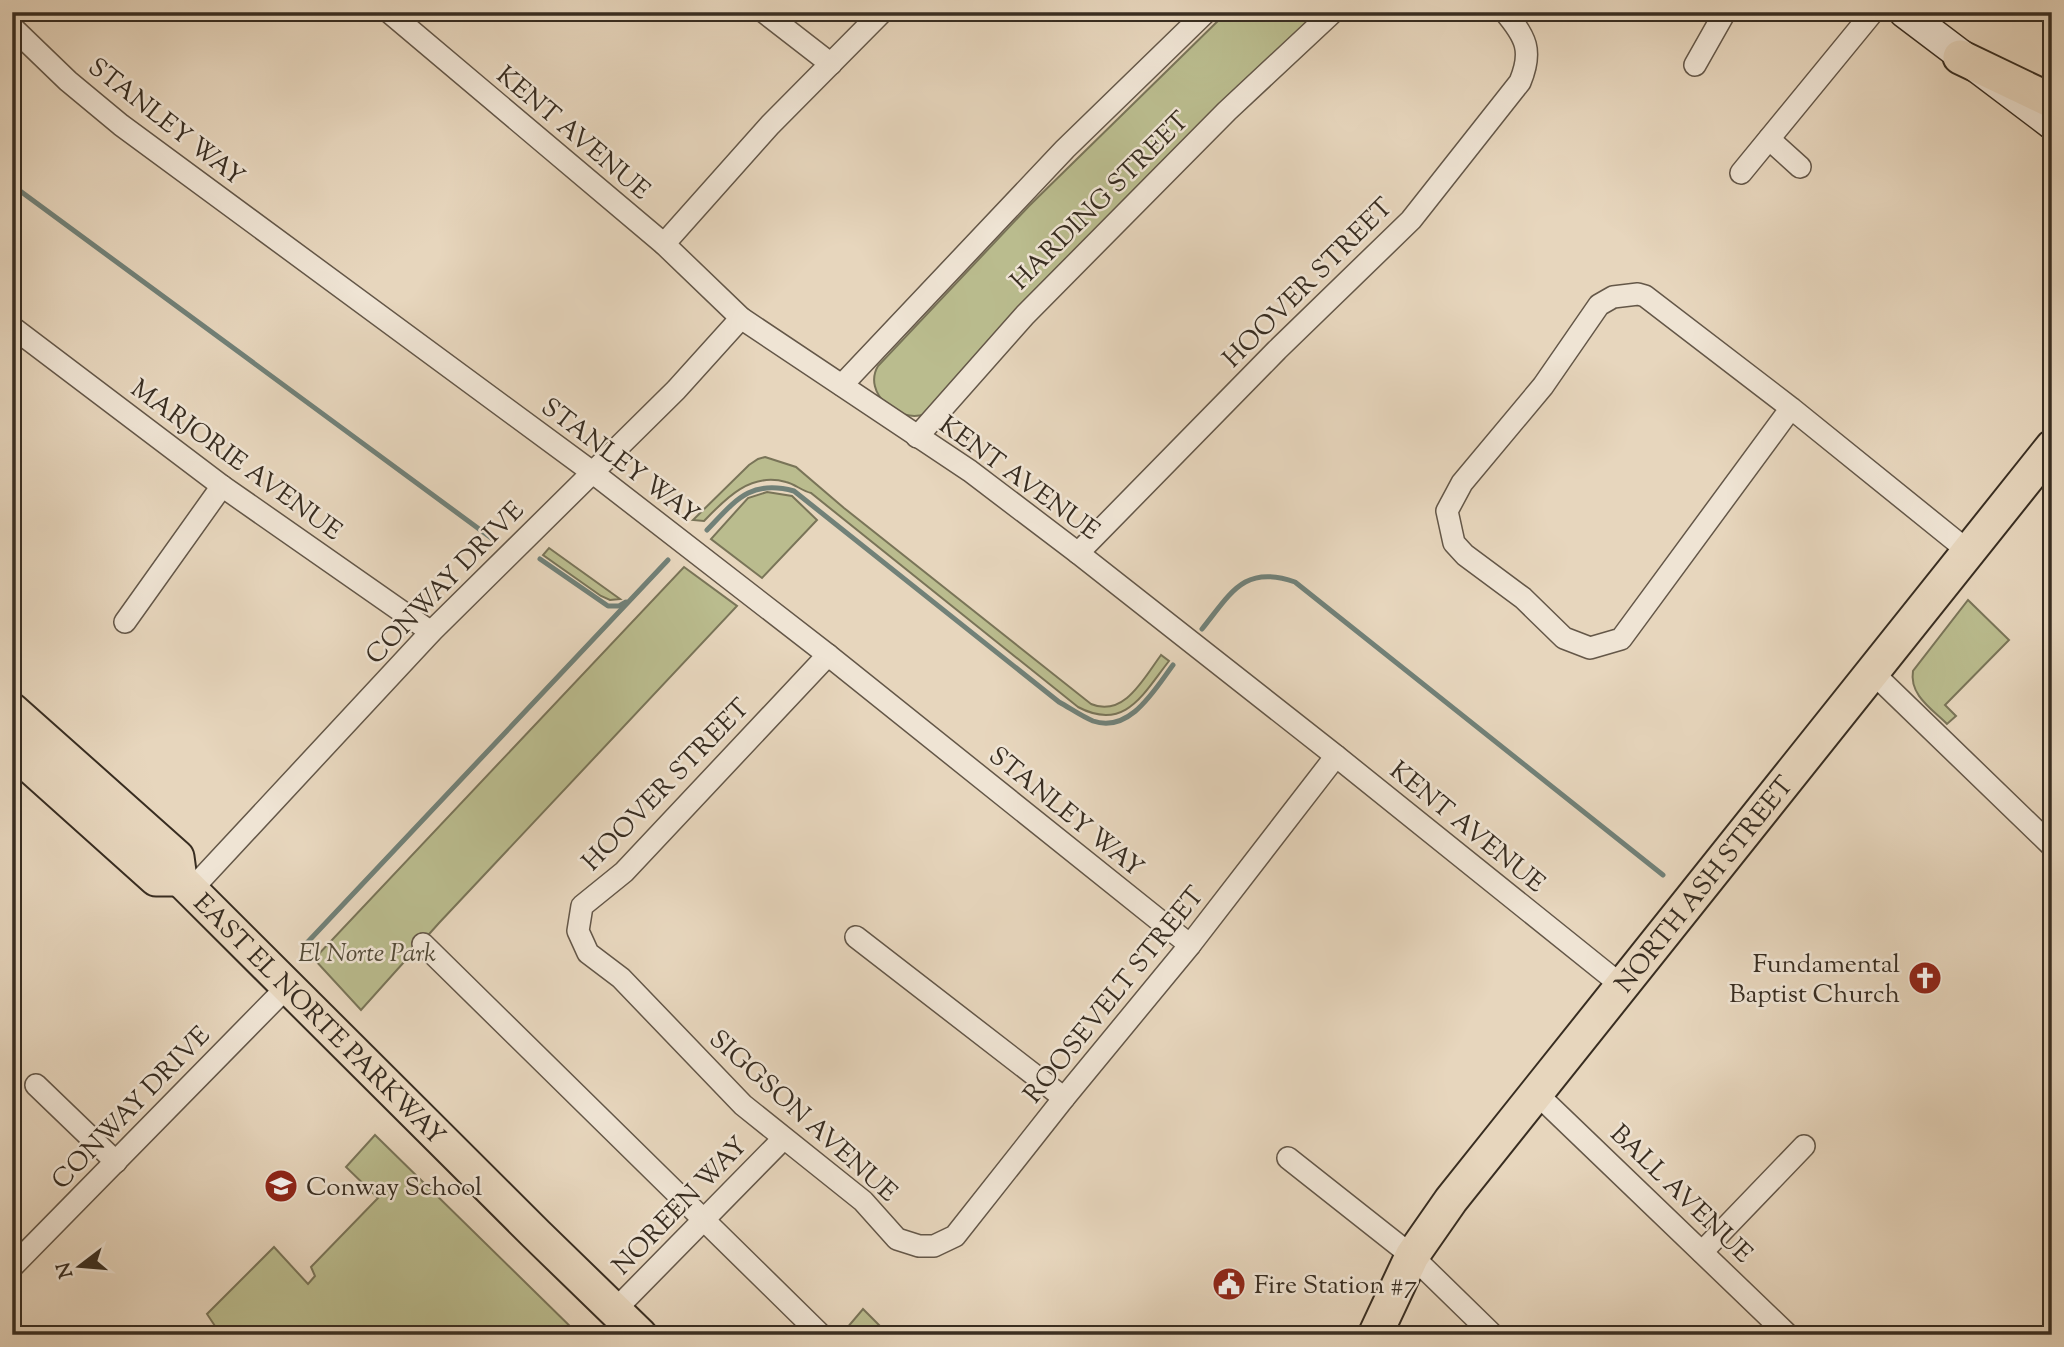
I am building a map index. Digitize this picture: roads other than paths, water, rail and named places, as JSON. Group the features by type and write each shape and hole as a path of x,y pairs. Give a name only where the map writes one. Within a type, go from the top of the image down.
{"main road":[{"path":"1904,12 2052,124"},
{"path":"1961,57 2052,100"},
{"name":"NORTH ASH STREET","path":"1375,1335 1412,1256 1451,1200 2052,447"},
{"name":"EAST EL NORTE PARKWAY","path":"12,710 177,857 186,884 526,1225 640,1335"},
{"name":"EAST EL NORTE PARKWAY","path":"12,750 156,879 186,884"}],"street":[{"name":"KENT AVENUE","path":"389,12 664,244 741,318 970,471 1078,553 1621,985"},
{"path":"764,12 831,64"},
{"path":"664,244 770,125 882,12"},
{"path":"842,386 1065,149 1206,12"},
{"name":"HARDING STREET","path":"917,438 1025,315 1227,111 1333,12"},
{"path":"1695,65 1725,12"},
{"path":"1741,173 1872,12"},
{"name":"HOOVER STREET","path":"1078,553 1278,350 1411,220 1520,82 1527,64 1525,39 1511,19"},
{"name":"STANLEY WAY","path":"12,27 68,81 121,125 592,472 828,655 1190,945"},
{"path":"1769,139 1800,167"},
{"path":"1791,408 1621,639 1590,648 1564,638 1523,598 1465,555 1454,543 1447,511 1462,483 1544,386 1599,305 1613,297 1638,294 1646,296 1791,408 1968,551"},
{"name":"CONWAY DRIVE","path":"186,884 431,632 676,390 741,318"},
{"name":"MARJORIE AVENUE","path":"13,328 222,486 431,632"},
{"path":"125,622 222,486"},
{"name":"HOOVER STREET","path":"596,959 588,953 578,931 582,905 624,872 828,655"},
{"path":"1872,672 2052,846"},
{"name":"ROOSEVELT STREET","path":"919,1247 934,1246 955,1236 1063,1098 1190,945 1336,757"},
{"path":"856,937 1063,1098"},
{"path":"423,944 821,1335"},
{"name":"SIGGSON AVENUE","path":"596,959 621,978 743,1105 863,1201 897,1239 919,1247"},
{"name":"CONWAY DRIVE","path":"12,1267 287,986"},
{"path":"36,1085 116,1162"},
{"name":"BALL AVENUE","path":"1536,1093 1788,1335"},
{"name":"NOREEN WAY","path":"615,1311 783,1139"},
{"path":"1702,1252 1804,1146"},
{"path":"1288,1158 1412,1256 1493,1335"}],"waterway":[{"path":"12,185 494,540"},
{"path":"707,530 735,502 755,490 779,488 794,491 1059,702 1093,721 1119,721 1130,715 1150,697 1173,665"},
{"path":"540,559 608,606 619,606 626,602"},
{"path":"303,947 668,560"},
{"path":"1202,629 1231,594 1251,579 1278,577 1295,582 1663,875"}],"place":[{"name":"Fundamental Baptist Church","path":"1925,978"},
{"name":"Conway School","path":"281,1186"},
{"name":"Fire Station #7","path":"1229,1284"}],"park label":[{"name":"El Norte Park","path":"367,952"}]}
